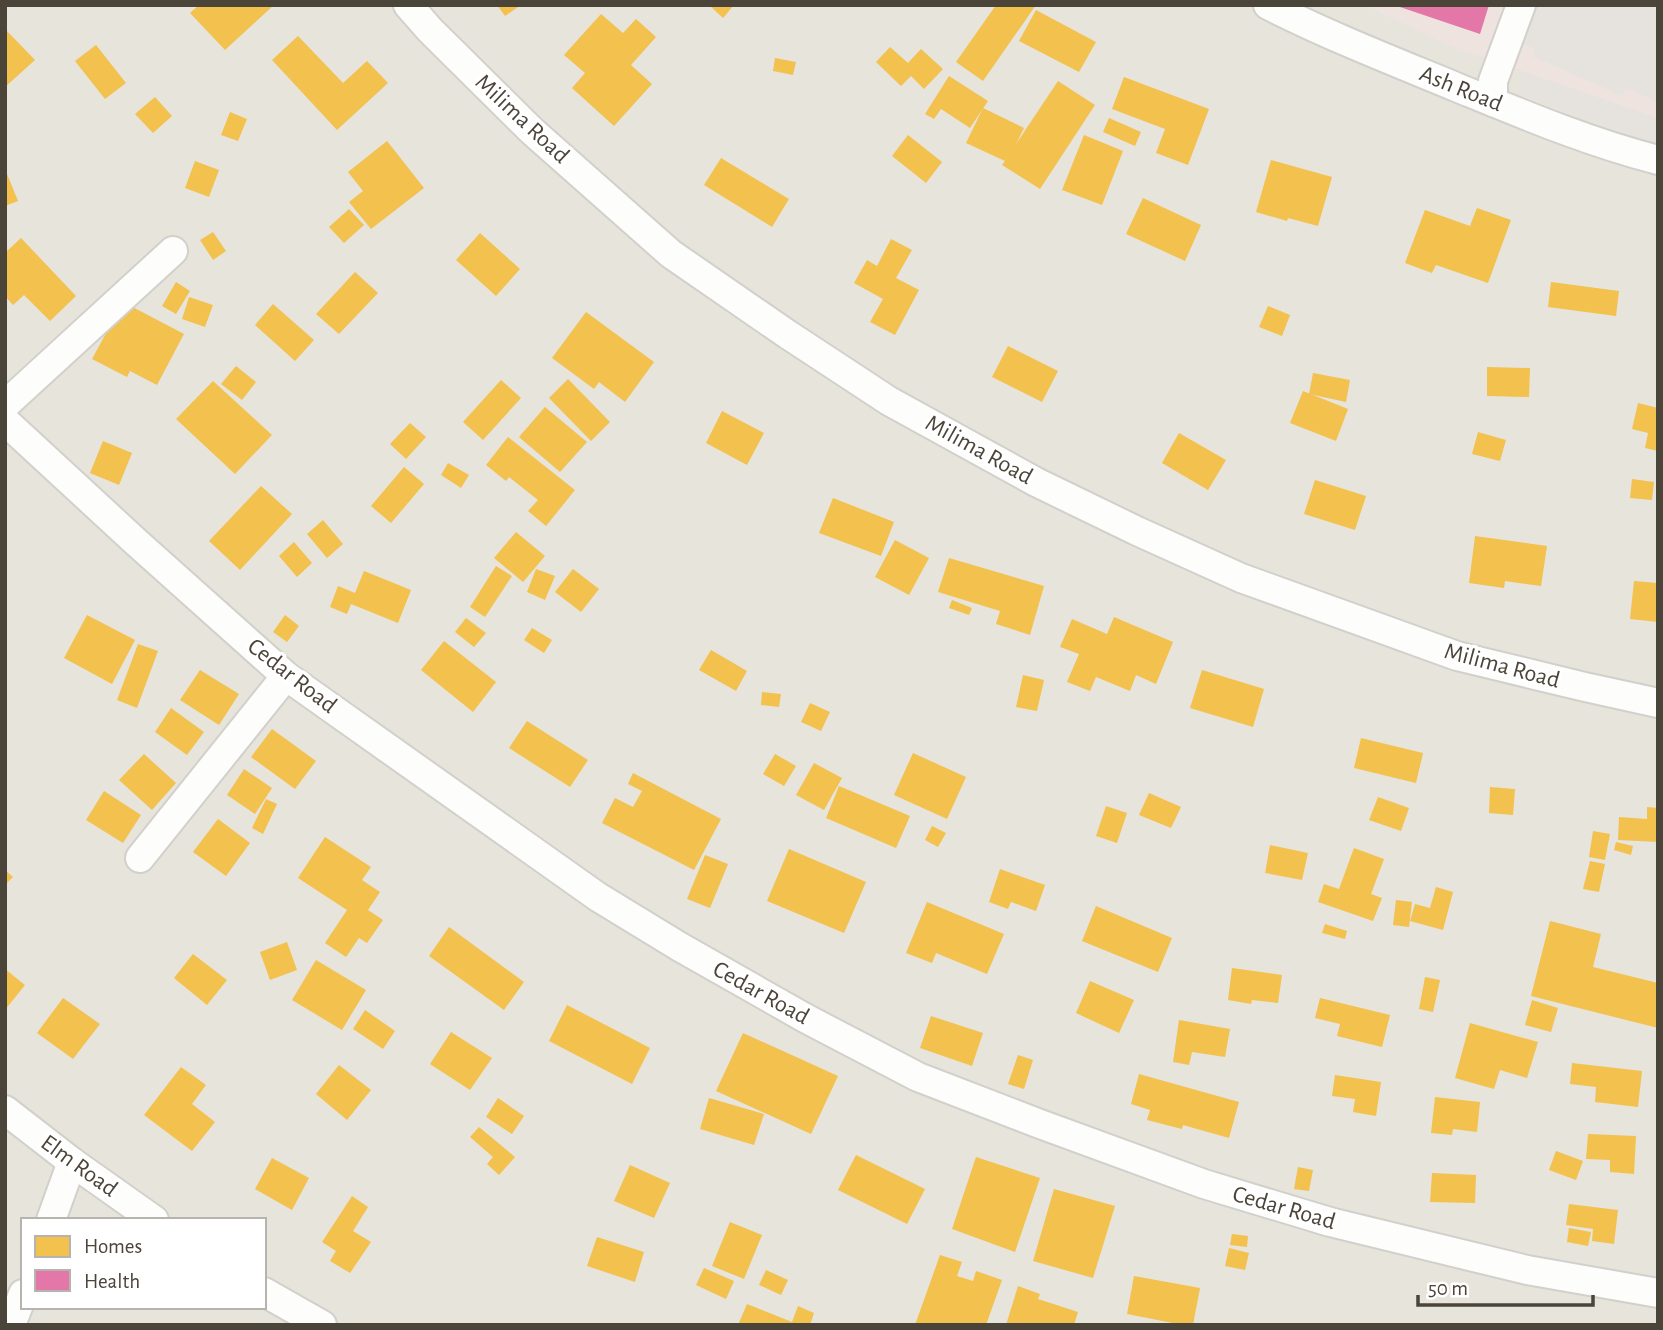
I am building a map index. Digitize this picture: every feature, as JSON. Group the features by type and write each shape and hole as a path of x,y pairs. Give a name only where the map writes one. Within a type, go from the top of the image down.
{"street":[{"name":"Milima Road","path":"408,5 532,131 671,254 889,401 1036,482 1241,578 1457,656 1658,703"},
{"name":"Ash Road","path":"1269,5 1324,33 1543,123 1620,150 1658,160"},
{"path":"1481,97 1480,79 1509,5"},
{"path":"1481,97 1493,81 1521,5"},
{"path":"5,405 173,251"},
{"name":"Cedar Road","path":"5,421 286,676 598,897 805,1018 918,1077 1204,1184 1330,1222 1527,1270 1658,1293"},
{"path":"140,858 286,676"},
{"name":"Elm Road","path":"5,1110 151,1218"},
{"path":"52,1218 72,1162"},
{"path":"266,1293 322,1325"},
{"path":"11,1325 21,1299"}],"shaded area":[{"path":"5,5 1658,5 1658,1325 5,1325"},
{"path":"1366,5 1658,5 1658,118 1451,46"},
{"path":"1533,5 1658,5 1658,102 1626,88 1622,96 1532,56 1535,49 1518,42"},
{"path":"1522,71 1658,118 1658,144 1518,93"}],"building: Homes":[{"path":"199,5 274,5 225,50 190,13"},
{"path":"497,5 521,5 505,16"},
{"path":"709,5 734,5 723,18"},
{"path":"996,5 1036,5 983,81 956,62"},
{"path":"1036,10 1096,42 1079,72 1019,41"},
{"path":"601,14 623,33 636,19 656,37 631,65 652,84 614,126 572,88 585,73 564,55"},
{"path":"5,29 35,60 5,87"},
{"path":"298,36 343,83 367,61 388,83 337,130 272,60"},
{"path":"96,45 126,83 105,99 75,61"},
{"path":"890,47 908,63 921,49 943,69 924,89 911,76 901,86 876,62"},
{"path":"775,58 796,62 793,75 773,71"},
{"path":"949,76 988,101 970,128 941,109 934,119 925,114"},
{"path":"1124,77 1209,109 1188,165 1156,153 1165,129 1112,109"},
{"path":"1058,81 1095,105 1040,189 1002,165 1005,161 966,143 983,108 1024,128 1016,144"},
{"path":"155,97 172,116 153,133 135,114"},
{"path":"230,112 247,119 238,141 221,135"},
{"path":"1109,118 1141,132 1135,146 1103,132"},
{"path":"908,135 942,162 926,183 892,156"},
{"path":"1084,135 1123,151 1102,205 1062,190"},
{"path":"387,141 424,188 371,229 349,202 363,191 348,172"},
{"path":"721,158 789,199 772,227 704,185"},
{"path":"1271,160 1332,177 1318,226 1256,212"},
{"path":"195,161 219,170 209,197 185,188"},
{"path":"5,169 18,201 5,206"},
{"path":"1143,198 1201,225 1185,261 1126,234"},
{"path":"1477,208 1511,220 1488,283 1436,265 1432,273 1405,263 1425,210 1470,226"},
{"path":"349,209 364,225 344,243 329,227"},
{"path":"213,232 226,251 213,260 200,240"},
{"path":"480,233 520,269 496,296 456,260"},
{"path":"21,238 76,296 50,321 24,295 13,305 5,296 5,253"},
{"path":"891,239 912,250 896,278 919,290 895,335 870,322 883,299 854,283 867,260 877,266"},
{"path":"355,272 378,293 339,334 316,314"},
{"path":"176,282 190,291 176,314 162,306"},
{"path":"1551,282 1619,291 1616,316 1548,307"},
{"path":"189,297 213,305 205,327 182,319"},
{"path":"123,302 184,334 157,385 130,371 127,377 92,359"},
{"path":"273,304 314,340 295,361 255,325"},
{"path":"1268,306 1290,315 1282,336 1259,327"},
{"path":"586,312 654,362 625,402 599,382 594,389 552,358"},
{"path":"1008,346 1058,371 1042,402 992,377"},
{"path":"236,366 256,382 242,400 221,384"},
{"path":"1487,367 1530,368 1529,397 1487,396"},
{"path":"1313,373 1350,380 1346,402 1309,394"},
{"path":"568,379 610,422 591,441 549,398"},
{"path":"501,380 521,398 483,440 463,422"},
{"path":"213,381 272,435 235,474 176,419"},
{"path":"1303,391 1348,409 1336,441 1290,423"},
{"path":"1638,403 1658,408 1658,451 1645,448 1648,433 1632,429"},
{"path":"545,407 587,442 560,472 519,437"},
{"path":"722,411 764,433 747,465 706,443"},
{"path":"410,423 426,437 406,459 390,444"},
{"path":"1478,432 1506,440 1500,461 1472,454"},
{"path":"1179,433 1226,460 1208,490 1162,463"},
{"path":"508,437 575,490 546,526 528,511 538,500 509,477 506,481 486,465"},
{"path":"103,441 132,453 119,485 90,473"},
{"path":"448,463 469,475 461,488 441,475"},
{"path":"404,467 424,484 391,523 371,506"},
{"path":"1632,479 1654,482 1652,500 1630,498"},
{"path":"1315,480 1366,496 1355,530 1304,514"},
{"path":"261,486 292,514 240,570 209,541"},
{"path":"833,498 894,522 881,556 819,533"},
{"path":"323,520 343,544 327,558 307,534"},
{"path":"516,532 545,556 523,582 494,558"},
{"path":"1475,536 1547,546 1541,586 1505,581 1504,588 1469,583"},
{"path":"895,540 929,558 909,595 875,577"},
{"path":"294,542 312,563 297,577 279,556"},
{"path":"949,558 1044,586 1030,635 996,624 1000,611 938,592"},
{"path":"496,566 512,576 485,617 470,607"},
{"path":"536,569 555,576 545,600 527,592"},
{"path":"573,569 599,589 581,612 555,592"},
{"path":"364,571 411,590 398,623 351,604 347,614 330,607 338,586 355,593"},
{"path":"1634,581 1658,583 1658,622 1630,619"},
{"path":"952,600 972,608 969,615 949,608"},
{"path":"87,615 135,640 112,684 64,658"},
{"path":"285,615 299,626 287,642 273,632"},
{"path":"1114,617 1173,642 1156,684 1136,675 1130,691 1096,677 1090,691 1067,682 1079,654 1060,647 1072,619 1107,634"},
{"path":"466,618 486,633 474,647 455,632"},
{"path":"532,628 552,640 544,653 524,640"},
{"path":"444,641 496,682 473,712 421,670"},
{"path":"138,644 158,651 137,708 117,700"},
{"path":"711,650 747,671 736,691 699,670"},
{"path":"200,670 239,694 219,725 180,700"},
{"path":"1202,670 1264,689 1253,727 1190,708"},
{"path":"1023,675 1044,680 1037,711 1016,707"},
{"path":"762,692 781,694 779,707 761,705"},
{"path":"810,703 830,712 821,731 801,722"},
{"path":"171,708 204,732 187,755 155,732"},
{"path":"527,721 588,760 570,787 509,748"},
{"path":"272,729 316,761 295,789 251,757"},
{"path":"1361,738 1423,753 1416,783 1354,768"},
{"path":"913,753 966,777 947,819 894,795"},
{"path":"144,754 176,783 152,810 119,780"},
{"path":"775,754 796,766 784,786 763,774"},
{"path":"814,763 842,778 824,810 796,795"},
{"path":"244,769 272,788 255,814 227,795"},
{"path":"633,773 721,819 694,870 602,823 615,798 633,807 642,791 628,784"},
{"path":"839,786 910,816 896,848 826,818"},
{"path":"1490,787 1515,789 1513,815 1489,813"},
{"path":"104,791 141,815 123,843 86,820"},
{"path":"1149,793 1181,807 1171,828 1139,815"},
{"path":"1378,797 1409,808 1401,831 1369,820"},
{"path":"266,799 277,804 263,834 252,828"},
{"path":"1106,806 1127,813 1117,843 1096,836"},
{"path":"1647,807 1658,808 1658,842 1618,840 1619,817 1647,819"},
{"path":"218,819 250,843 226,876 193,852"},
{"path":"932,826 946,833 938,847 925,840"},
{"path":"1593,831 1610,834 1605,860 1589,857"},
{"path":"325,837 371,867 362,880 380,892 368,910 383,920 367,943 359,938 346,957 325,943 347,910 298,878"},
{"path":"1616,842 1633,846 1631,855 1614,850"},
{"path":"1270,845 1308,853 1302,880 1265,873"},
{"path":"1354,848 1384,859 1371,894 1382,898 1373,921 1318,902 1324,884 1339,889"},
{"path":"789,849 866,882 844,933 767,901"},
{"path":"705,855 728,864 710,908 687,899"},
{"path":"1590,861 1605,864 1599,892 1583,889"},
{"path":"1000,869 1045,885 1036,911 1011,902 1008,909 989,902"},
{"path":"5,870 13,877 5,885"},
{"path":"1436,887 1453,892 1443,930 1410,921 1415,904 1430,908"},
{"path":"1396,900 1412,902 1409,927 1393,925"},
{"path":"927,902 1004,934 987,974 936,953 932,963 906,953"},
{"path":"1096,906 1172,938 1158,972 1082,941"},
{"path":"1550,921 1601,934 1593,967 1658,983 1658,1028 1531,996"},
{"path":"1325,924 1347,931 1345,939 1322,933"},
{"path":"449,927 524,982 504,1010 429,956"},
{"path":"287,942 297,970 270,980 260,952"},
{"path":"193,954 227,980 207,1005 174,978"},
{"path":"316,960 366,990 342,1030 292,1000"},
{"path":"1232,968 1282,975 1278,1003 1252,1000 1251,1004 1228,1000"},
{"path":"5,969 25,985 5,1010"},
{"path":"1425,977 1440,980 1433,1012 1419,1009"},
{"path":"1090,981 1134,1000 1119,1033 1076,1013"},
{"path":"63,998 100,1024 73,1059 37,1033"},
{"path":"1320,998 1390,1015 1382,1047 1337,1036 1340,1024 1315,1018"},
{"path":"1532,1000 1558,1008 1551,1032 1525,1025"},
{"path":"567,1005 650,1048 632,1084 549,1041"},
{"path":"365,1010 395,1031 383,1049 353,1029"},
{"path":"931,1016 983,1033 972,1066 920,1048"},
{"path":"1179,1020 1230,1029 1225,1057 1192,1052 1189,1065 1173,1062"},
{"path":"1470,1023 1538,1042 1527,1078 1500,1070 1494,1089 1455,1078"},
{"path":"451,1032 492,1058 470,1090 430,1064"},
{"path":"743,1033 838,1076 811,1134 716,1091"},
{"path":"1018,1055 1033,1060 1024,1089 1008,1084"},
{"path":"1572,1063 1642,1071 1638,1107 1595,1102 1596,1087 1570,1084"},
{"path":"339,1065 371,1090 347,1120 316,1094"},
{"path":"181,1067 206,1085 192,1104 215,1122 192,1151 144,1115"},
{"path":"1139,1074 1239,1102 1229,1138 1183,1125 1182,1129 1147,1120 1150,1110 1131,1104"},
{"path":"1335,1075 1381,1082 1376,1116 1353,1112 1355,1099 1332,1096"},
{"path":"1435,1097 1480,1102 1477,1132 1453,1129 1452,1135 1431,1133"},
{"path":"498,1098 524,1116 512,1134 486,1117"},
{"path":"709,1098 764,1114 754,1145 700,1129"},
{"path":"479,1127 515,1157 499,1175 487,1164 493,1157 470,1137"},
{"path":"1588,1134 1636,1136 1634,1174 1610,1172 1610,1160 1586,1159"},
{"path":"1556,1151 1583,1161 1576,1180 1549,1170"},
{"path":"856,1155 925,1189 907,1224 838,1190"},
{"path":"976,1157 1040,1178 1015,1252 952,1229"},
{"path":"272,1158 309,1178 292,1210 255,1189"},
{"path":"630,1165 670,1183 654,1218 614,1201"},
{"path":"1298,1167 1313,1170 1309,1191 1294,1189"},
{"path":"1432,1173 1476,1175 1475,1203 1430,1202"},
{"path":"1054,1189 1115,1206 1093,1278 1033,1261"},
{"path":"352,1196 368,1207 353,1231 371,1242 350,1273 330,1261 336,1251 322,1242"},
{"path":"1569,1204 1618,1210 1614,1244 1592,1241 1593,1229 1566,1225"},
{"path":"730,1222 762,1235 744,1279 712,1266"},
{"path":"1569,1228 1591,1232 1588,1246 1567,1242"},
{"path":"1232,1234 1248,1236 1247,1247 1230,1245"},
{"path":"597,1237 644,1252 635,1282 587,1266"},
{"path":"1229,1248 1249,1253 1245,1270 1225,1266"},
{"path":"940,1255 962,1262 957,1276 973,1281 976,1271 1002,1280 986,1325 915,1325"},
{"path":"704,1268 734,1281 726,1299 696,1285"},
{"path":"766,1270 788,1280 781,1295 759,1285"},
{"path":"1134,1276 1200,1288 1193,1325 1127,1314"},
{"path":"1018,1286 1040,1294 1038,1299 1078,1312 1074,1325 1006,1325"},
{"path":"747,1304 792,1322 798,1306 814,1313 810,1325 738,1325"}],"building: Health":[{"path":"1394,5 1489,5 1480,34"}]}
